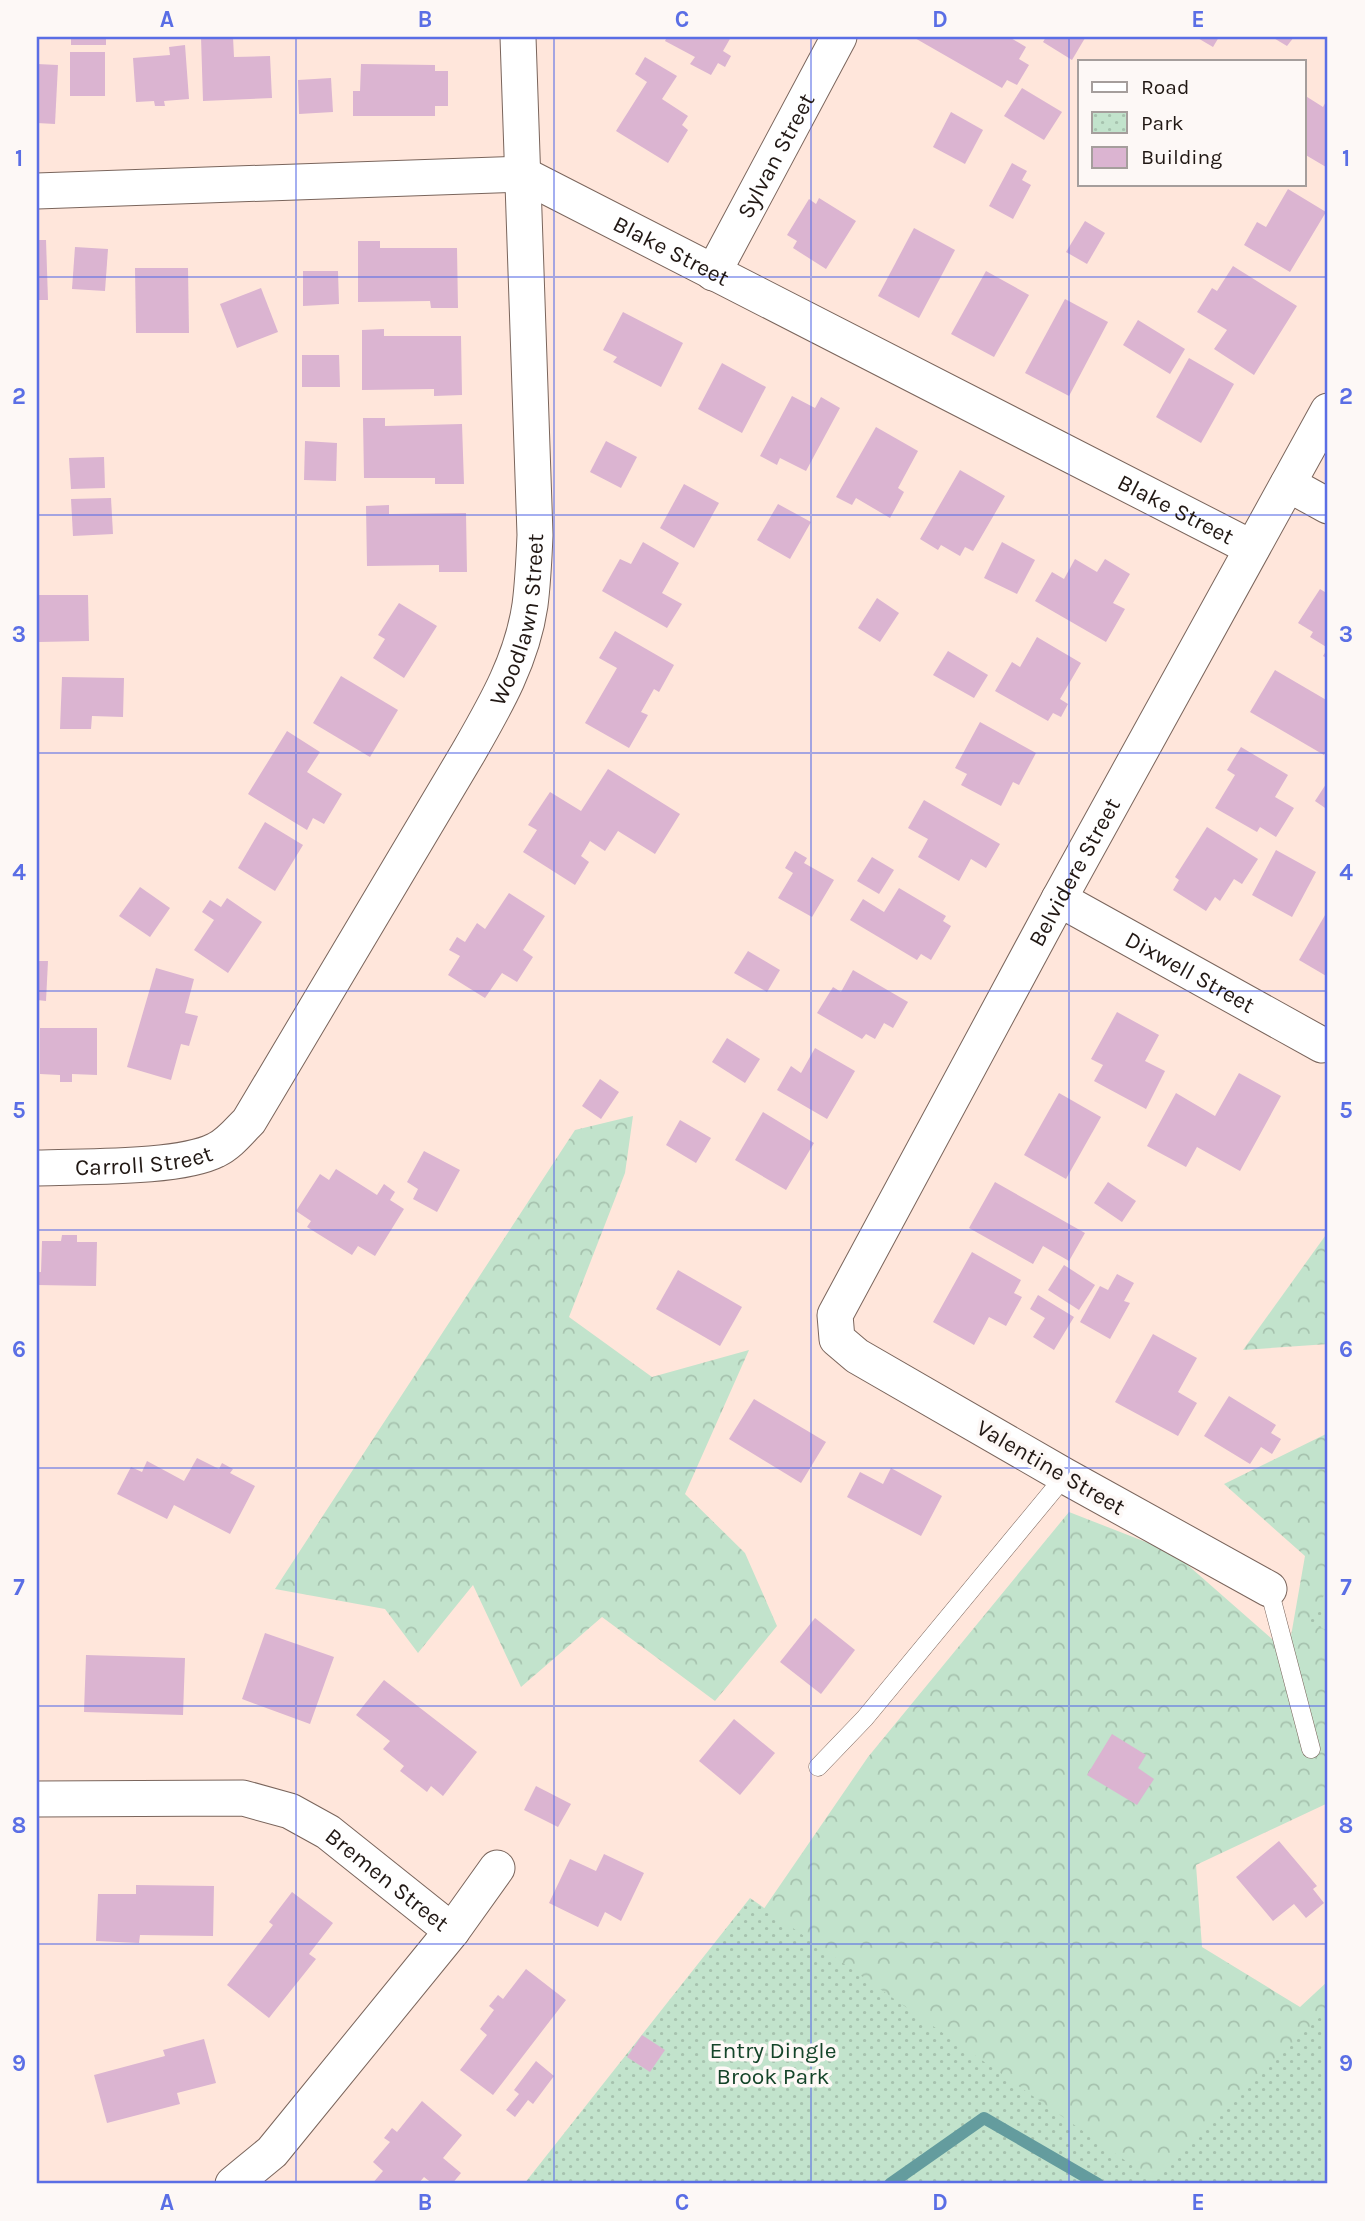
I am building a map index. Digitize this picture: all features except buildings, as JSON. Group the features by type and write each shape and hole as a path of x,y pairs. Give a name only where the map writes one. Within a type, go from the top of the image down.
{"street":[{"name":"Woodlawn Street","path":"240,1130 249,1121 473,744 499,698 520,649 530,606 535,535 518,37"},
{"name":"Sylvan Street","path":"713,273 839,37"},
{"name":"Blake Street","path":"37,191 522,174 1252,548"},
{"name":"Belvidere Street","path":"837,1339 835,1315 1059,899 1328,411"},
{"path":"1288,484 1328,506"},
{"name":"Dixwell Street","path":"1059,899 1322,1045"},
{"name":"Carroll Street","path":"37,1168 156,1163 197,1157 216,1150 240,1130"},
{"name":"Valentine Street","path":"837,1339 857,1356 1269,1589"},
{"name":"Bremen Street","path":"37,1799 243,1798 290,1811 328,1832 452,1931 272,2152 233,2184"},
{"path":"452,1931 497,1868"}],"lane":[{"path":"818,1767 865,1718 1065,1476"},
{"path":"1269,1589 1311,1749"}],"green space":[{"path":"633,1116 625,1173 569,1317 652,1377 749,1350 685,1494 745,1553 777,1626 715,1701 602,1617 521,1687 473,1585 418,1653 385,1609 275,1589 575,1130"},
{"path":"1328,1232 1328,1344 1243,1350"},
{"path":"1328,1433 1328,1803 1196,1865 1202,1947 1300,2007 1328,1981 1328,2184 702,2184 693,2012 868,1757 1069,1512 1174,1553 1288,1653 1305,1556 1224,1484"},
{"path":"1328,1588 1328,1631 1309,1622"},
{"name":"Entry Dingle Brook Park","path":"750,1898 1153,2180 1328,2009 1328,2184 524,2184"}],"waterway":[{"path":"890,2184 984,2118 1098,2184"}]}
